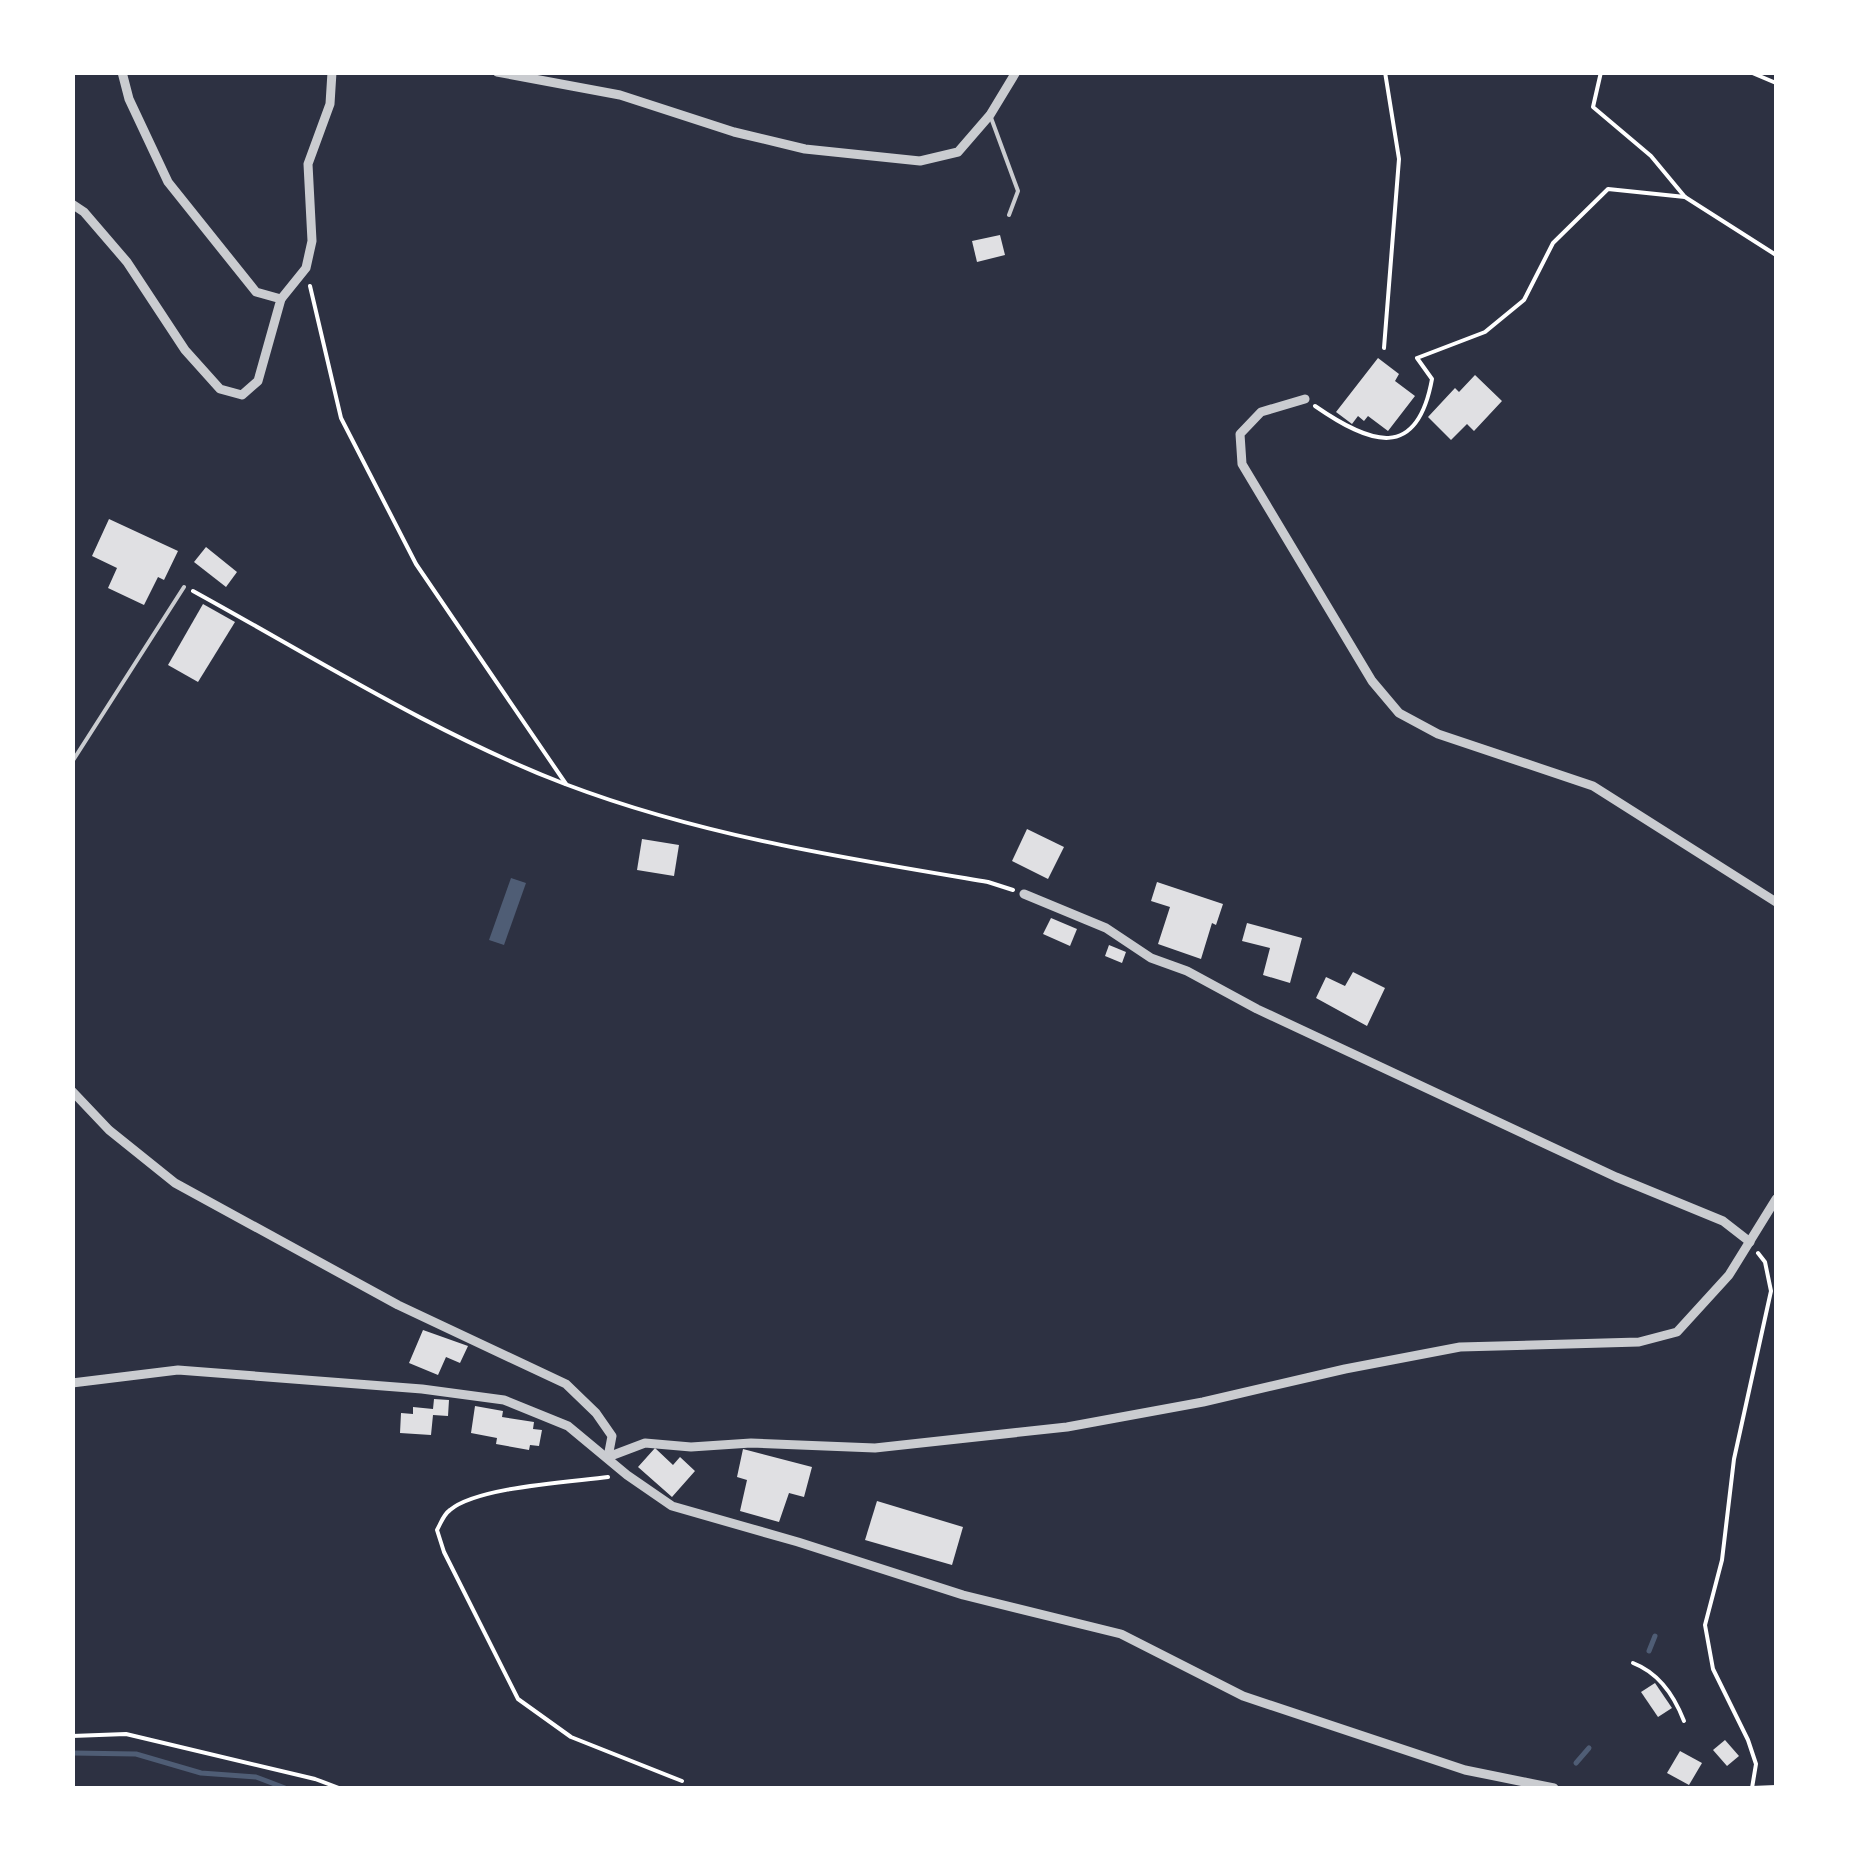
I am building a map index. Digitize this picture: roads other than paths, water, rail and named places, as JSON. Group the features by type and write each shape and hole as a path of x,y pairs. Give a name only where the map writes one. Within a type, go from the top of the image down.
{"street":[{"path":"122,72 129,98 168,182 256,292 281,299"},
{"path":"72,204 84,212 127,262 186,350 220,389 242,394 258,381 281,299 306,268 312,241 308,164 330,104 332,72"},
{"path":"498,72 620,95 734,132 805,149 920,161 958,152 990,115 1016,72"},
{"path":"1305,399 1260,412 1240,434 1242,464 1372,681 1399,713 1438,734 1593,786 1776,902"},
{"path":"1024,894 1106,928 1150,958 1187,971 1257,1010 1544,1144 1723,1221 1750,1242"},
{"path":"72,1091 108,1130 175,1183 398,1305 566,1384 596,1413 612,1436 608,1456"},
{"path":"608,1456 645,1442 691,1447 752,1442 876,1448 1066,1427 1460,1347 1640,1342 1677,1332 1729,1275 1776,1200"},
{"path":"72,1383 178,1370 349,1382 504,1400 568,1426 672,1506 963,1595 1122,1634 1243,1696 1465,1770 1554,1788"}],"lane":[{"path":"990,115 1018,191 1009,216"},
{"path":"72,762 184,587"}],"water":[{"path":"511,878 526,883 504,945 489,940"}],"waterway":[{"path":"1649,1651 1655,1636"},
{"path":"1576,1763 1589,1748"},
{"path":"72,1753 136,1754 201,1773 256,1777 285,1788"}]}
